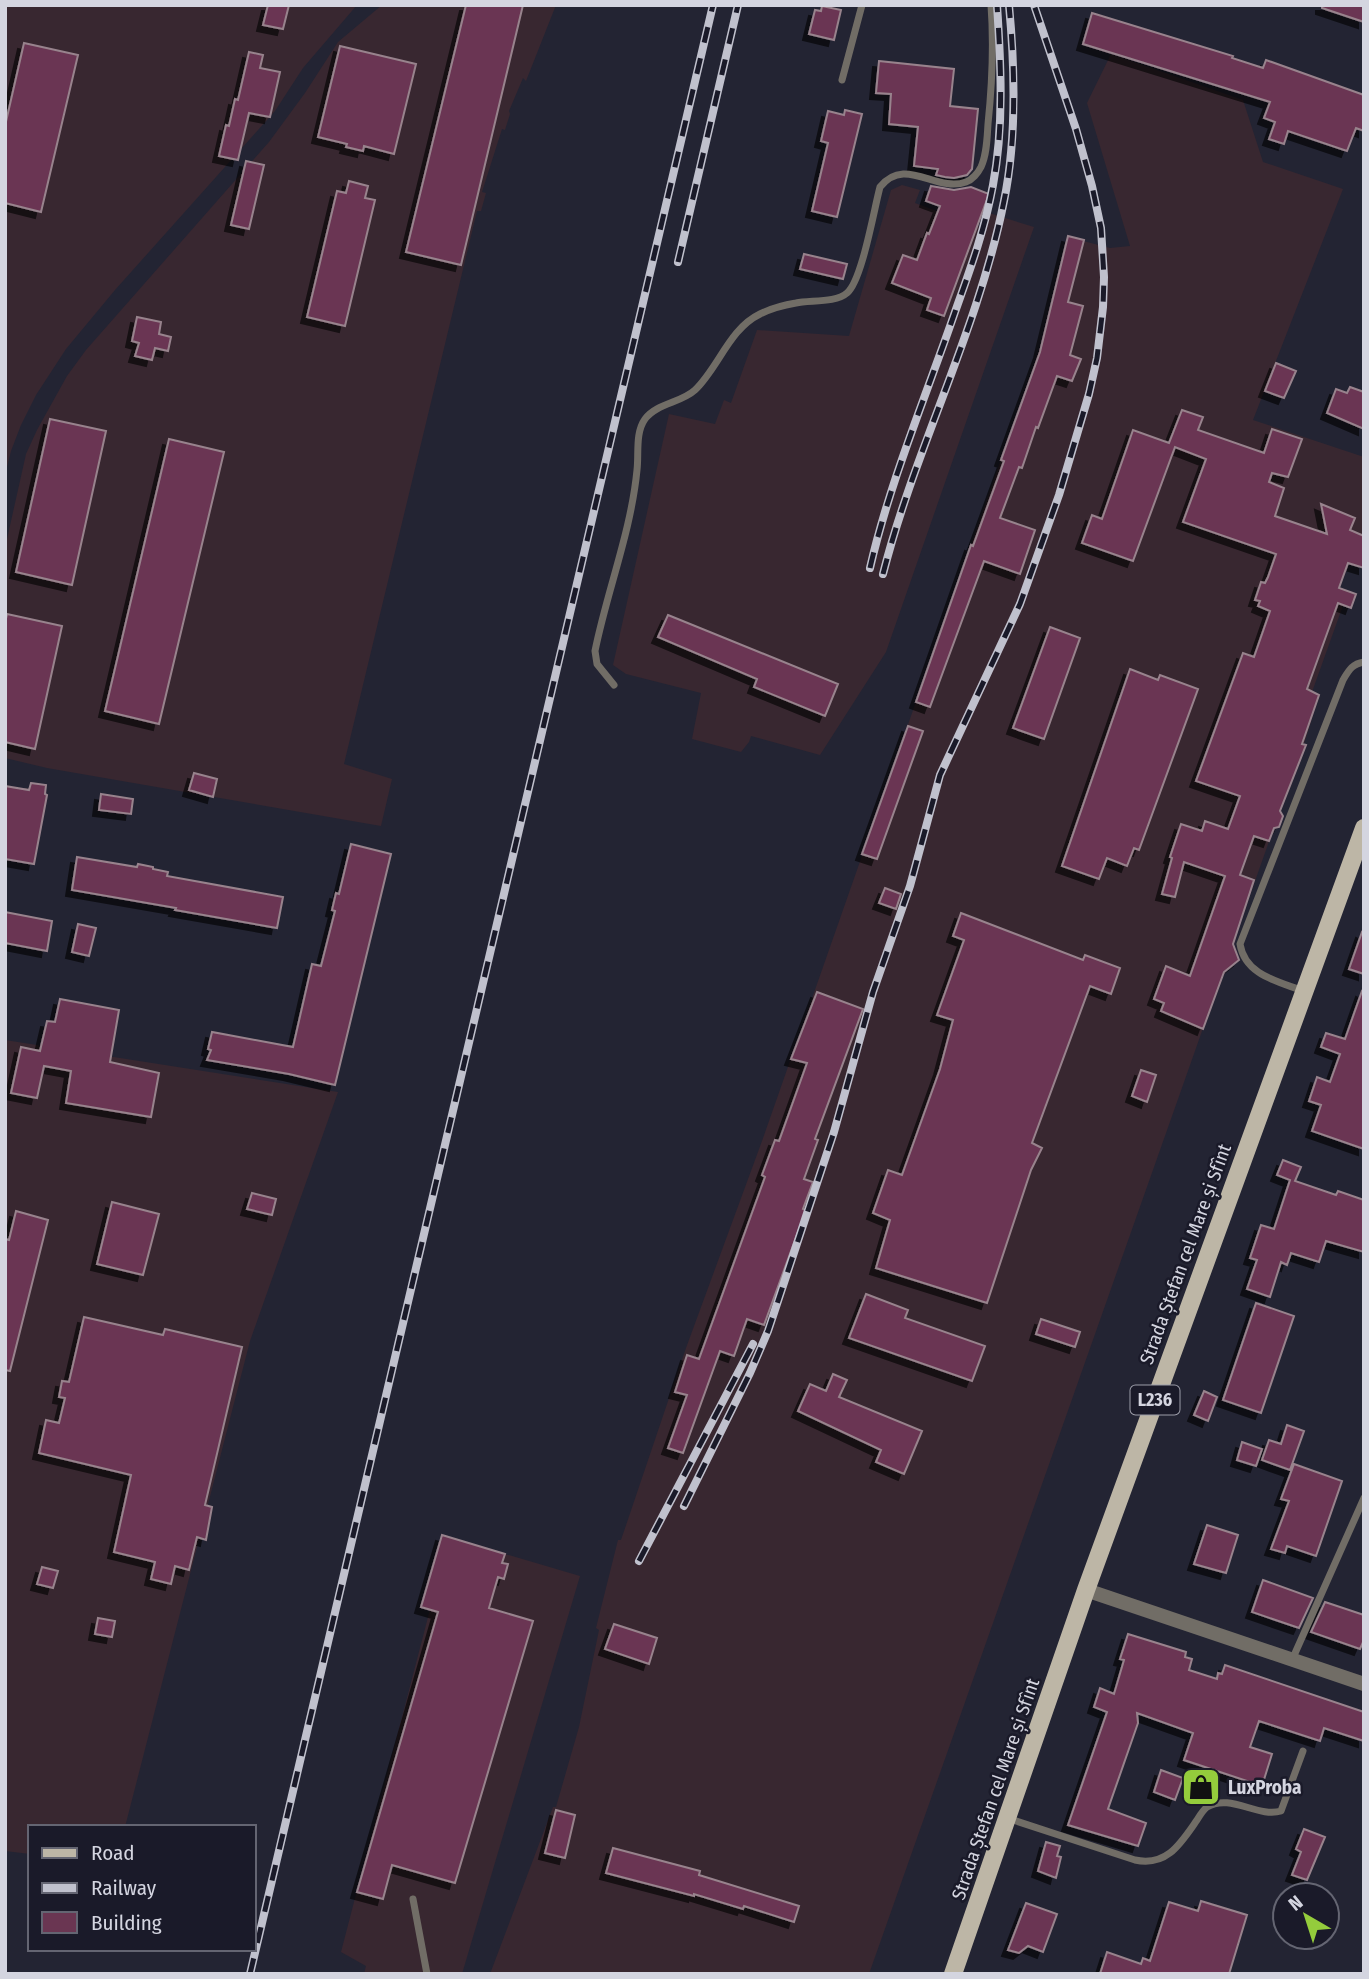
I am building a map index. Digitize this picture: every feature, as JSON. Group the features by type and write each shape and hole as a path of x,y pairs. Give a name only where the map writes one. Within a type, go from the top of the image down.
{"main road":[{"name":"Strada Ștefan cel Mare și Sfînt","path":"953,1974 1086,1590 1364,828"}],"street":[{"path":"1086,1590 1364,1684"}],"lane":[{"path":"842,80 862,5"},
{"path":"614,685 597,664 594,652 636,485 640,427 646,416 692,392 707,377 736,334 748,321 761,313 794,303 842,297 849,292 858,274 880,187 887,179 897,174 908,174 953,184 966,182 975,176 986,150 990,108 993,31 991,5"},
{"path":"1304,991 1252,970 1242,955 1240,944 1343,680 1349,669 1356,663 1364,662"},
{"path":"1292,1660 1364,1498"},
{"path":"1007,1818 1135,1860 1147,1863 1158,1861 1179,1846 1205,1808 1214,1804 1227,1803 1271,1814 1281,1811 1303,1751"},
{"path":"413,1899 427,1974"}],"shaded area":[{"path":"5,5 357,5 303,68 275,111 115,290 66,349 36,395 21,425 5,475"},
{"path":"382,5 556,5 526,81 523,78 509,111 505,130 502,129 482,192 486,193 481,211 477,211 344,764 392,779 381,826 47,768 5,758 5,548 26,454 37,430 67,376 86,350 269,142 338,42"},
{"path":"1111,54 1243,100 1263,162 1343,189 1253,420 1364,457 1364,538 1268,578 1346,597 1312,692 1319,696 1304,744 1269,730 1290,782 869,1974 490,1974 553,1807 556,1807 579,1727 599,1630 596,1628 618,1540 621,1540 686,1348 762,1141 1040,348 1068,237 1110,248 1130,246 1087,103"},
{"path":"902,185 920,190 915,203 980,227 986,212 1034,227 886,652 820,755 751,736 741,752 692,739 701,693 626,674 613,665 669,414 715,424 724,400 731,403 757,330 849,336 891,190"},
{"path":"5,1040 338,1092 250,1341 126,1825 28,1825 28,1854 5,1851"},
{"path":"444,1536 580,1576 462,1974 364,1974 366,1966 341,1952 434,1594"}],"building":[{"path":"268,5 289,5 283,29 263,25"},
{"path":"466,5 523,5 461,265 406,252"},
{"path":"1322,5 1364,5 1364,22 1322,8"},
{"path":"822,6 841,10 834,40 809,34 815,10 821,11"},
{"path":"1092,13 1233,56 1232,58 1263,68 1266,60 1364,95 1364,131 1356,128 1347,151 1288,131 1284,144 1269,139 1275,122 1264,118 1270,102 1083,44"},
{"path":"24,43 78,55 41,212 5,203 5,126"},
{"path":"340,46 416,64 394,154 364,146 363,151 318,137"},
{"path":"249,52 263,55 260,68 280,72 270,117 249,113 238,160 219,156 226,125 229,126 235,99 238,100"},
{"path":"879,61 954,69 950,106 978,109 972,169 967,175 945,177 936,175 938,169 914,166 918,127 889,124 891,94 876,93"},
{"path":"845,110 862,114 837,217 812,211 828,143 821,141 828,111 844,115"},
{"path":"246,161 264,165 249,229 231,225"},
{"path":"349,181 368,186 365,198 375,200 345,326 307,317 337,191 346,193"},
{"path":"931,186 954,190 971,187 989,194 944,316 927,310 931,298 892,283 903,255 917,260 927,233 929,234 940,206 926,201"},
{"path":"1068,236 1084,240 1068,302 1083,306 1070,355 1081,359 1072,381 1057,376 1000,518 1035,530 1020,574 984,561 930,707 916,702 971,545 973,546 1004,461 1001,460 1040,352"},
{"path":"804,254 847,264 843,279 800,269"},
{"path":"137,317 161,322 159,334 171,337 168,351 155,348 152,360 135,356 139,343 132,341"},
{"path":"1276,363 1296,371 1284,398 1265,391"},
{"path":"1350,387 1364,392 1364,429 1327,413 1336,389 1347,393"},
{"path":"1182,410 1203,417 1198,430 1264,453 1272,429 1302,439 1288,477 1272,473 1269,482 1284,488 1275,516 1327,534 1321,504 1355,518 1350,530 1364,536 1364,568 1348,563 1339,588 1356,594 1351,608 1338,603 1307,689 1319,695 1302,744 1306,745 1280,811 1283,816 1279,827 1274,828 1269,841 1254,836 1240,875 1254,880 1233,944 1239,960 1224,972 1203,1029 1161,1011 1164,1003 1154,999 1166,966 1190,976 1225,876 1184,862 1175,897 1162,894 1181,824 1202,831 1205,821 1228,829 1240,796 1196,781 1243,653 1254,657 1270,611 1258,606 1260,601 1255,600 1261,582 1265,583 1268,577 1276,554 1183,522 1206,459 1175,447 1133,561 1082,543 1092,515 1102,519 1133,430 1169,443"},
{"path":"50,419 106,431 72,585 16,572"},
{"path":"169,439 224,452 159,724 105,711"},
{"path":"7,614 62,626 35,749 5,742"},
{"path":"668,615 838,684 825,716 754,687 757,679 658,637"},
{"path":"1050,627 1080,638 1044,739 1013,728"},
{"path":"1130,669 1158,680 1160,675 1198,689 1139,850 1134,848 1127,866 1107,858 1099,879 1062,866"},
{"path":"908,726 923,731 877,859 862,854"},
{"path":"194,773 217,779 213,797 189,790"},
{"path":"31,783 46,785 47,795 34,864 5,859 5,786 29,790"},
{"path":"101,794 133,799 131,814 99,810"},
{"path":"351,844 391,854 335,1085 207,1060 211,1050 208,1049 212,1032 293,1047 312,964 321,966 335,911 332,910 336,893 339,894"},
{"path":"77,857 137,867 138,864 168,872 167,876 283,897 277,928 72,890"},
{"path":"885,888 901,894 896,909 879,903"},
{"path":"5,912 52,921 47,951 5,943"},
{"path":"961,913 1083,960 1085,955 1120,968 1111,994 1090,986 1032,1143 1042,1148 1031,1170 987,1303 876,1268 890,1220 873,1213 888,1170 902,1175 940,1069 953,1020 937,1015 964,940 953,936"},
{"path":"78,924 96,928 89,956 72,952"},
{"path":"1362,932 1364,933 1364,974 1349,969"},
{"path":"1362,991 1364,1149 1312,1131 1321,1105 1309,1101 1317,1077 1330,1082 1340,1054 1321,1047 1326,1033 1345,1039"},
{"path":"817,992 863,1009 815,1139 818,1140 804,1179 813,1182 803,1209 806,1210 764,1325 747,1319 734,1356 720,1351 683,1453 668,1448 687,1395 675,1392 687,1355 699,1359 765,1177 762,1175 775,1140 779,1141 807,1063 791,1059"},
{"path":"60,999 119,1010 110,1062 159,1073 151,1117 66,1103 71,1071 44,1066 37,1098 11,1093 21,1047 40,1051 47,1021 55,1022"},
{"path":"1141,1070 1156,1075 1147,1102 1132,1096"},
{"path":"1283,1160 1301,1167 1295,1181 1336,1195 1338,1191 1364,1200 1364,1252 1326,1241 1319,1262 1291,1253 1287,1265 1281,1262 1270,1297 1247,1289 1257,1260 1250,1258 1261,1225 1274,1229 1290,1180 1277,1175"},
{"path":"252,1193 276,1199 272,1215 247,1209"},
{"path":"112,1202 159,1214 143,1275 97,1264"},
{"path":"16,1211 48,1220 10,1371 5,1370 5,1239 9,1240"},
{"path":"866,1294 908,1310 905,1318 985,1346 972,1381 849,1338"},
{"path":"1256,1303 1294,1316 1261,1413 1223,1400"},
{"path":"84,1317 163,1335 165,1329 242,1347 205,1505 212,1507 206,1540 197,1537 189,1570 175,1566 171,1584 151,1579 155,1562 114,1552 131,1475 39,1453 46,1420 59,1423 65,1398 59,1397 62,1381 69,1382"},
{"path":"1041,1319 1080,1332 1075,1347 1036,1334"},
{"path":"833,1374 847,1380 839,1397 922,1431 904,1474 876,1462 881,1450 798,1411 810,1384 826,1391"},
{"path":"1204,1391 1217,1397 1208,1421 1194,1415"},
{"path":"1287,1425 1304,1431 1290,1470 1262,1460 1269,1440 1281,1444"},
{"path":"1242,1442 1262,1449 1256,1466 1237,1460"},
{"path":"1294,1464 1342,1481 1316,1556 1287,1546 1285,1553 1271,1549 1289,1501 1281,1499"},
{"path":"1207,1525 1238,1535 1226,1573 1194,1564"},
{"path":"442,1535 505,1554 502,1563 508,1564 504,1579 498,1577 489,1608 533,1621 455,1883 392,1865 383,1899 357,1892 438,1612 421,1607"},
{"path":"42,1567 58,1571 53,1588 37,1584"},
{"path":"1263,1580 1313,1598 1299,1628 1252,1612"},
{"path":"1325,1602 1364,1615 1364,1640 1360,1649 1311,1632"},
{"path":"98,1618 115,1621 112,1637 95,1634"},
{"path":"614,1624 657,1638 649,1664 605,1649"},
{"path":"1128,1634 1186,1652 1185,1657 1192,1659 1189,1670 1217,1679 1218,1673 1222,1674 1225,1665 1364,1712 1364,1741 1324,1728 1320,1741 1259,1721 1250,1747 1272,1754 1262,1786 1184,1760 1193,1733 1137,1713 1138,1723 1108,1809 1146,1823 1138,1846 1068,1825 1107,1712 1094,1707 1100,1688 1114,1694 1124,1660 1120,1659"},
{"path":"1161,1770 1183,1778 1175,1800 1154,1792"},
{"path":"556,1810 575,1815 565,1858 545,1853"},
{"path":"1304,1829 1325,1837 1307,1880 1292,1875 1301,1852 1296,1849"},
{"path":"1046,1842 1060,1846 1057,1856 1061,1857 1056,1878 1038,1871"},
{"path":"613,1848 700,1871 699,1875 799,1906 794,1922 744,1906 743,1909 606,1873"},
{"path":"1201,1901 1247,1915 1229,1974 1100,1974 1107,1952 1141,1964 1143,1958 1150,1961 1169,1902 1198,1911"},
{"path":"1026,1903 1057,1914 1043,1952 1028,1946 1019,1953 1008,1950"}],"railway":[{"path":"256,1948 713,5"},
{"path":"678,262 738,5"},
{"path":"870,568 898,471 972,265 990,201 1000,118 997,5"},
{"path":"883,574 912,480 979,295 1004,201 1014,103 1009,5"},
{"path":"684,1506 768,1331 834,1132 873,992 910,886 940,775 1020,604 1059,495 1089,394 1097,358 1103,307 1101,228 1076,129 1034,5"},
{"path":"639,1561 753,1344"},
{"path":"250,1974 255,1951"}],"place":[{"name":"LuxProba","path":"1201,1787"}]}
